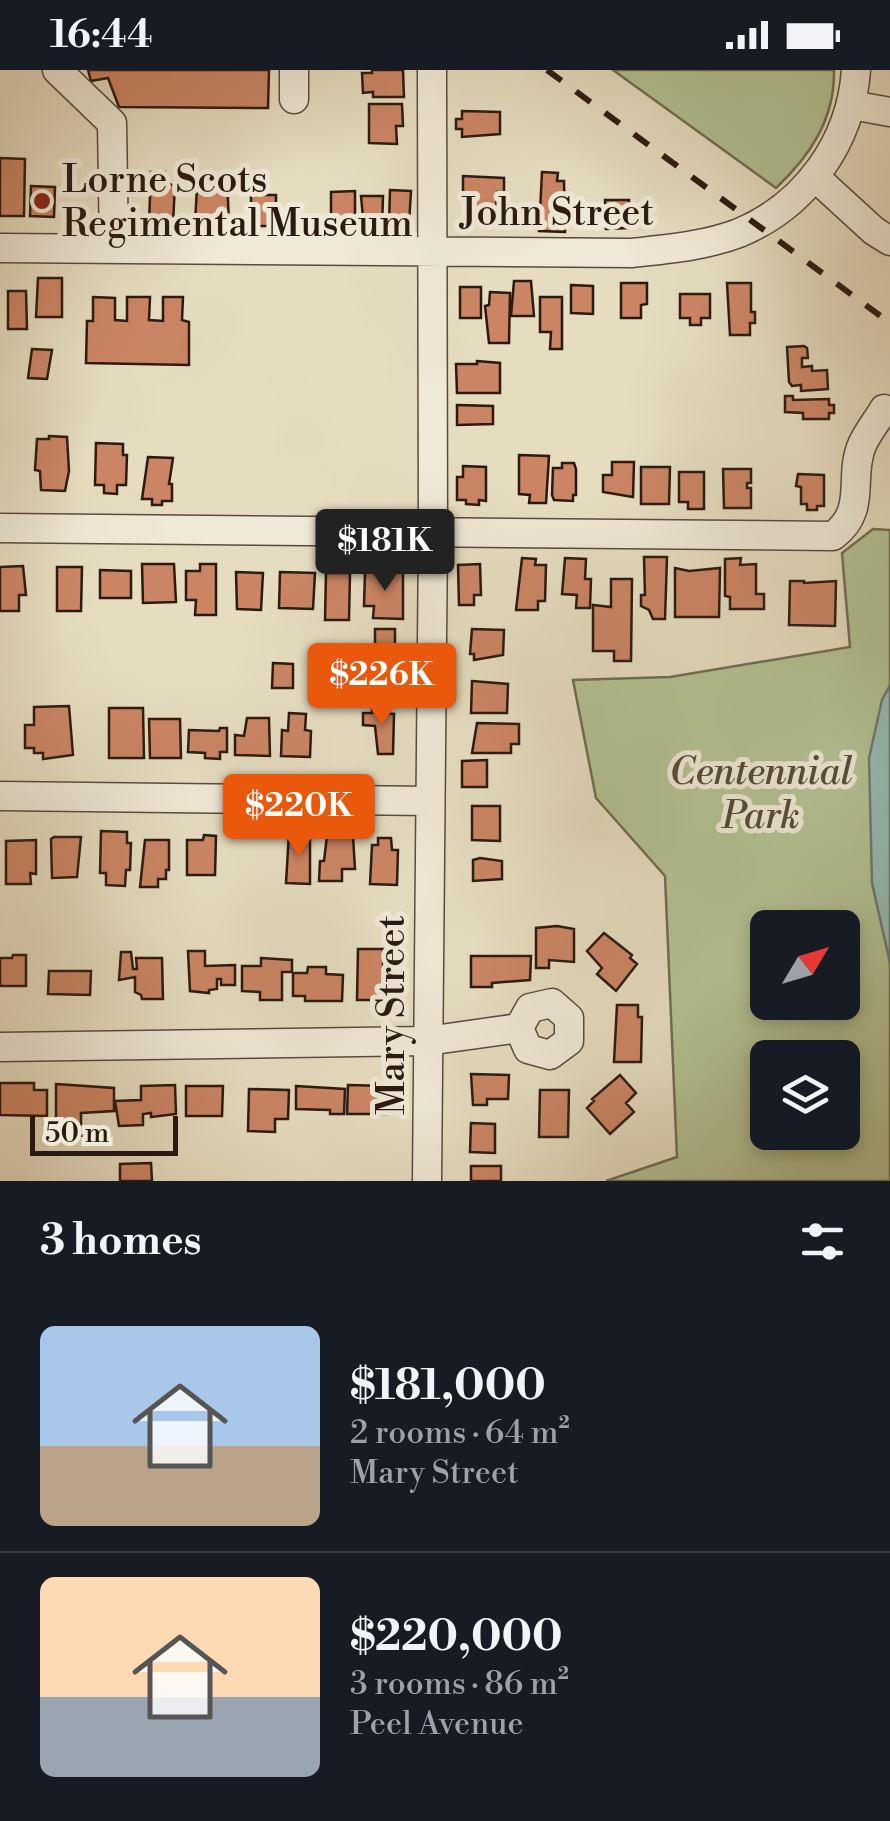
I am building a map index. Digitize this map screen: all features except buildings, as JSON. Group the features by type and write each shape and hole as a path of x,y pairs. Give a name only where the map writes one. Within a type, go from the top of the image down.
{"street":[{"path":"56,70 112,123 114,248"},
{"path":"294,70 294,99"},
{"name":"Mary Street","path":"427,1181 434,534 432,70"},
{"name":"John Street","path":"0,248 632,253 680,248 743,231 786,205 814,177 836,146 851,105 856,70"},
{"path":"851,105 890,112"},
{"path":"814,177 890,241"},
{"path":"0,528 833,536 845,527 855,504 860,448 884,409"},
{"path":"0,796 430,801"},
{"path":"0,1047 428,1041 519,1028"}],"green space":[{"path":"613,70 834,70 830,105 818,135 800,163 776,188"},
{"name":"Centennial Park","path":"873,529 890,530 890,1181 606,1181 677,1157 665,876 596,798 573,680 670,677 850,647 842,553"}],"water":[{"path":"890,685 890,963 872,883 869,758 882,700"}],"railway":[{"path":"547,70 890,323"}],"place":[{"name":"Lorne Scots Regimental Museum","path":"42,201"}]}
